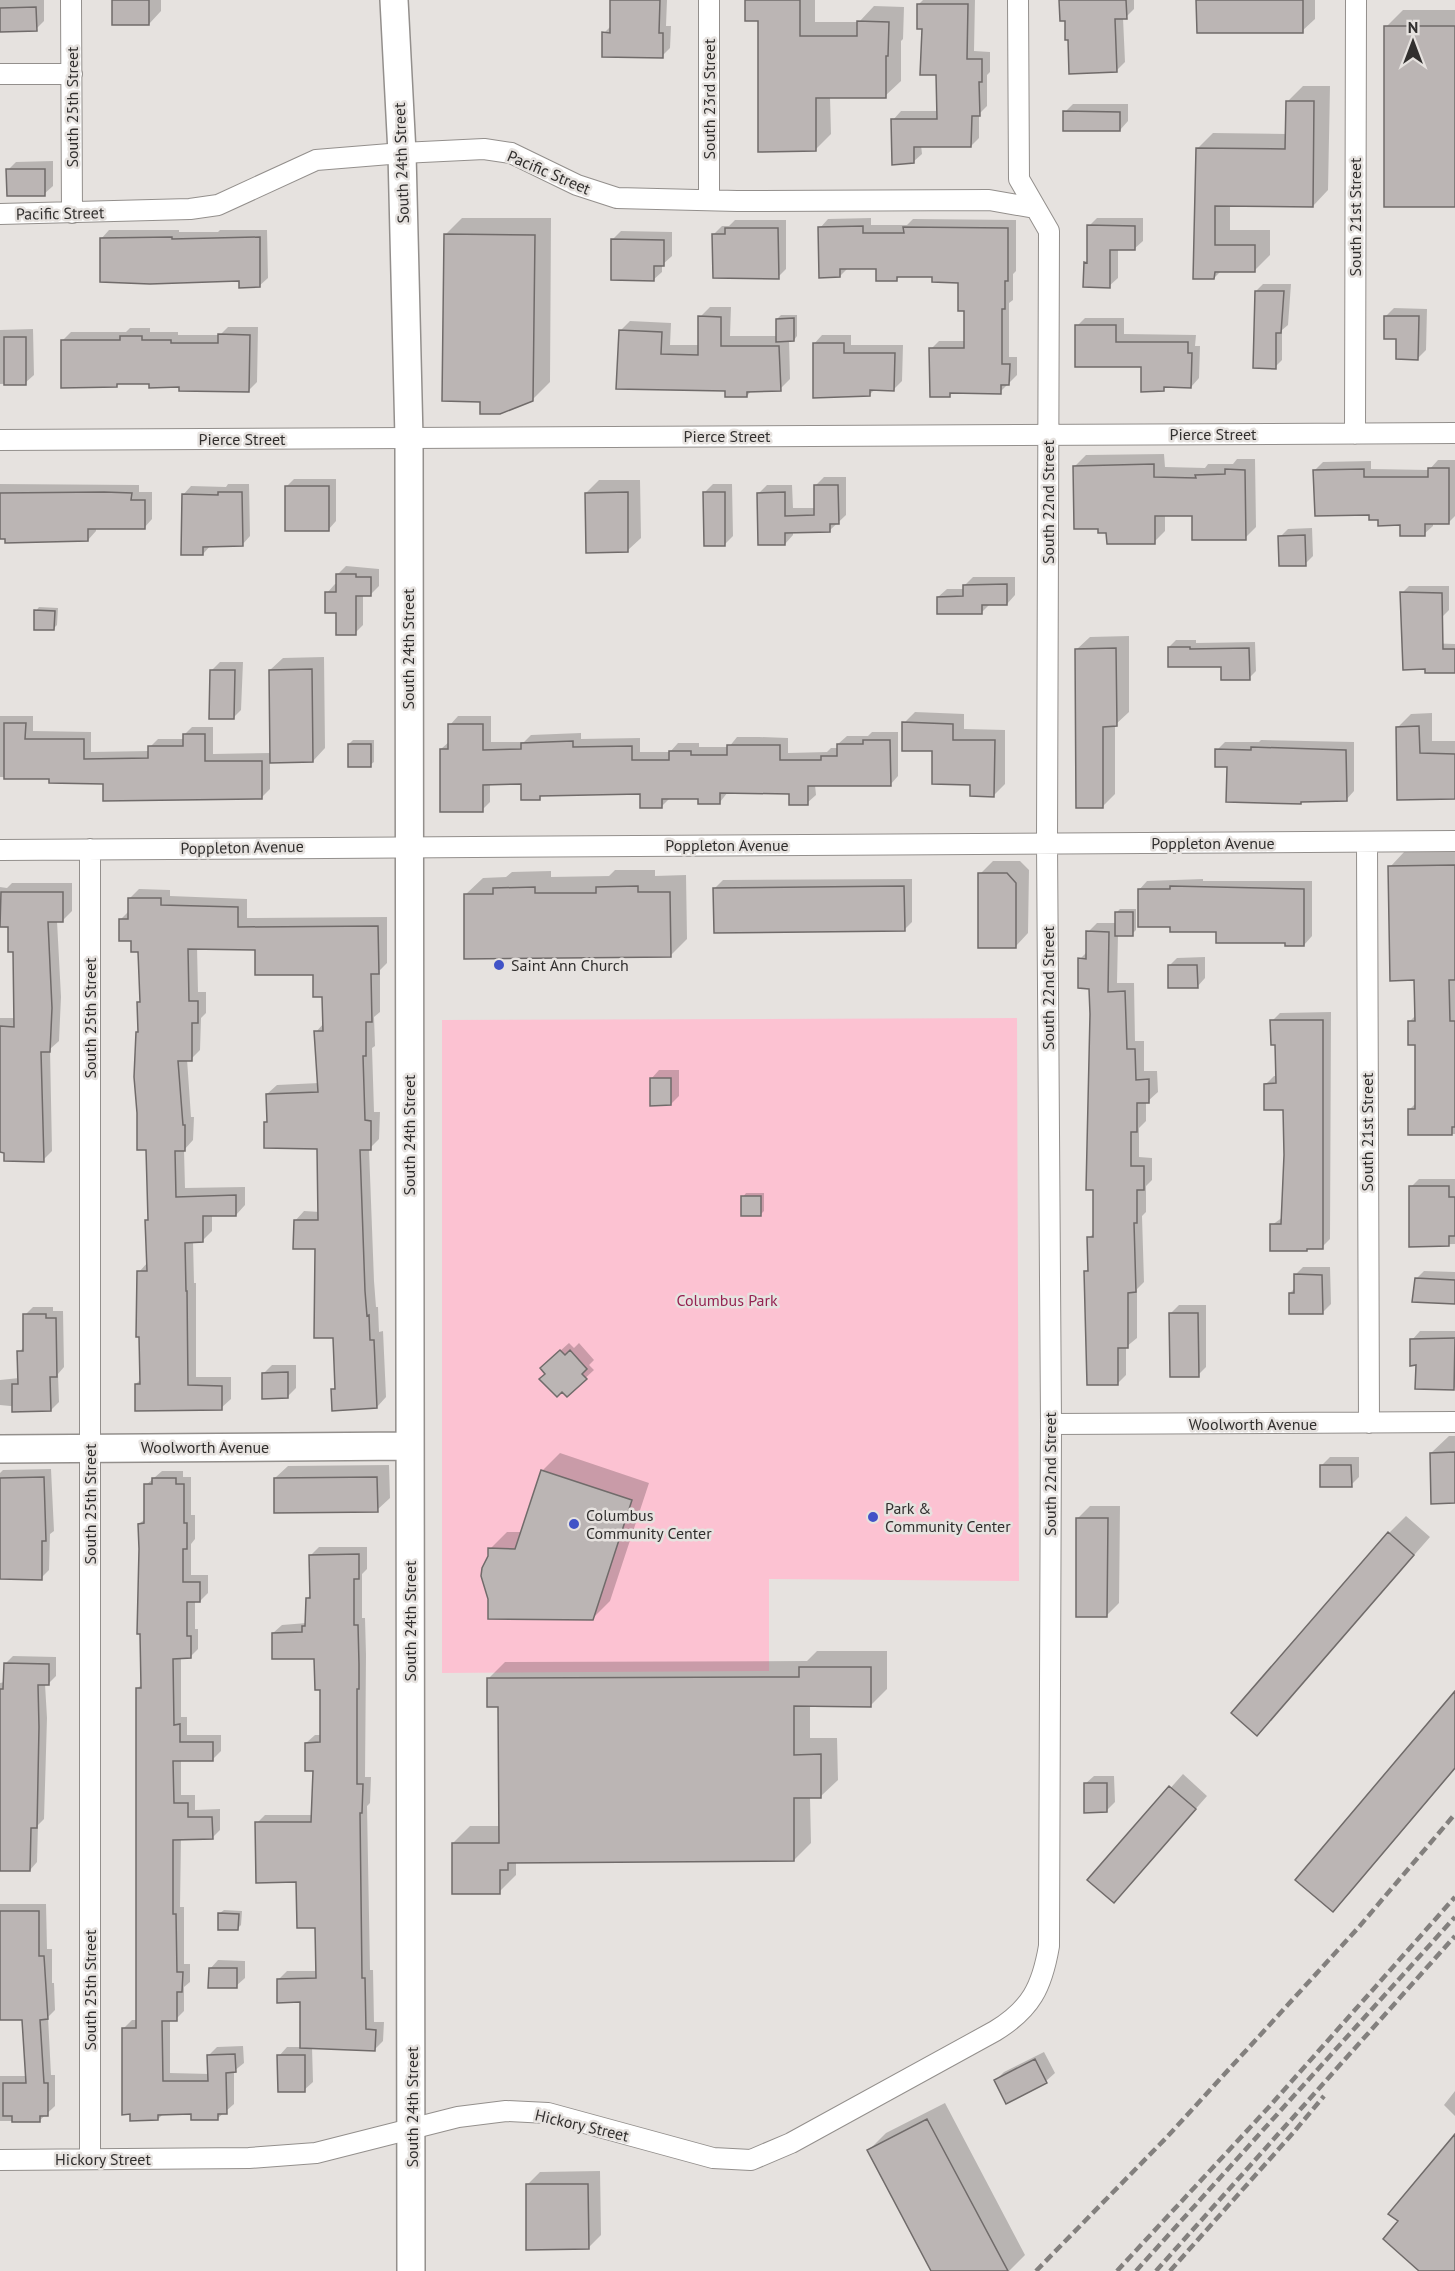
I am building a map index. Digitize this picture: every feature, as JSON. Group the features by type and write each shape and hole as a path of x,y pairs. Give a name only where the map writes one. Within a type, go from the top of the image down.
{"main road":[{"name":"South 24th Street","path":"394,0 402,153 409,438 411,2271"},
{"name":"Woolworth Avenue","path":"0,1449 410,1446"}],"street":[{"name":"South 25th Street","path":"71,0 72,213"},
{"name":"South 23rd Street","path":"709,0 709,199"},
{"name":"South 22nd Street","path":"1018,0 1019,179 1049,231 1047,843 1051,1424 1049,1946 1041,1983"},
{"name":"South 21st Street","path":"1355,434 1356,0"},
{"path":"0,74 72,74"},
{"name":"Pacific Street","path":"0,214 190,209 218,205 316,160 402,153 497,150 511,153 577,185 617,198 737,201 989,200 1035,208"},
{"name":"Pierce Street","path":"0,440 1455,434"},
{"name":"Poppleton Avenue","path":"0,850 1455,841"},
{"name":"South 21st Street","path":"1367,842 1369,1423"},
{"name":"South 25th Street","path":"90,849 90,2159"},
{"name":"Woolworth Avenue","path":"1051,1424 1455,1422"},
{"name":"Hickory Street","path":"0,2160 249,2158 316,2153 458,2117 506,2111 548,2113 713,2158 751,2160 791,2143 995,2031 1024,2009 1041,1983"}],"green space":[{"name":"Columbus Park","path":"1017,1018 1019,1581 769,1579 769,1671 442,1673 442,1020"}],"building":[{"path":"112,0 149,0 149,25 112,25"},
{"path":"610,0 660,0 659,33 663,33 663,58 602,57 602,32 610,33"},
{"path":"745,0 800,0 800,36 857,36 857,21 889,22 886,98 816,98 816,151 758,152 758,21 745,21"},
{"path":"1059,0 1126,0 1127,19 1115,19 1117,72 1069,74 1068,40 1065,40 1065,21 1060,21"},
{"path":"1196,0 1303,0 1303,33 1197,33"},
{"path":"917,4 968,4 967,59 982,59 982,82 979,82 980,116 972,116 971,147 914,147 914,163 892,165 891,119 937,119 936,75 920,75 922,29 917,29"},
{"path":"36,7 37,31 0,32 0,8"},
{"path":"1384,26 1455,26 1455,207 1384,207"},
{"path":"1286,101 1314,101 1313,207 1215,206 1215,245 1255,245 1255,272 1215,272 1214,279 1193,279 1196,148 1285,149"},
{"path":"1063,111 1120,112 1120,131 1063,131"},
{"path":"6,169 45,169 45,196 7,196"},
{"path":"1087,225 1135,226 1135,250 1110,250 1110,288 1083,287 1084,262 1087,263"},
{"path":"863,226 863,233 904,233 903,227 1008,228 1008,281 1005,281 1005,309 1002,309 1002,364 1010,364 1009,385 1001,385 1001,394 950,393 950,397 930,397 929,348 964,348 964,311 958,311 958,283 932,282 932,277 897,277 897,281 876,281 876,269 840,269 840,277 819,278 818,227"},
{"path":"725,228 778,228 779,279 713,278 712,234 725,234"},
{"path":"444,234 535,235 533,401 500,414 480,414 480,402 442,401"},
{"path":"172,237 172,239 260,237 260,287 239,288 239,281 150,284 100,282 100,238"},
{"path":"611,239 664,240 664,266 654,266 654,281 611,280"},
{"path":"1255,291 1284,291 1281,333 1276,333 1276,369 1253,368"},
{"path":"698,316 721,317 721,346 779,346 781,391 747,392 747,397 725,397 725,391 616,389 619,330 662,332 661,354 698,355"},
{"path":"1384,316 1419,316 1418,360 1396,359 1396,339 1384,339"},
{"path":"794,318 794,341 776,342 776,319"},
{"path":"1075,325 1116,325 1116,342 1188,342 1188,353 1192,353 1191,388 1164,387 1164,391 1141,392 1141,367 1075,367"},
{"path":"218,334 250,335 249,392 179,391 179,387 149,388 149,384 61,388 61,340 120,340 120,336 142,336 142,340 171,340 171,343 218,343"},
{"path":"4,337 26,337 26,385 4,385"},
{"path":"813,343 844,343 844,353 895,353 894,391 870,390 870,396 813,398"},
{"path":"1154,464 1154,477 1196,478 1195,475 1225,474 1225,469 1245,470 1246,540 1192,540 1192,516 1155,516 1155,544 1107,544 1106,533 1098,533 1098,529 1074,529 1073,466"},
{"path":"1428,468 1449,468 1449,524 1425,524 1425,536 1400,536 1400,525 1378,526 1378,520 1369,520 1369,515 1315,516 1313,470 1364,469 1364,477 1428,477"},
{"path":"814,485 838,485 839,524 830,524 830,532 785,533 785,545 758,545 757,493 785,492 785,516 814,515"},
{"path":"285,486 329,486 329,531 285,531"},
{"path":"218,492 242,492 243,546 203,547 203,555 181,555 182,494 218,495"},
{"path":"628,492 628,552 586,553 585,493"},
{"path":"703,492 725,492 725,546 704,546"},
{"path":"0,493 132,493 131,500 145,500 145,529 88,529 88,541 5,543 5,539 0,539"},
{"path":"1305,535 1306,566 1279,566 1278,536"},
{"path":"336,574 371,577 371,596 356,596 356,635 336,635 336,613 325,613 325,592 336,592"},
{"path":"1007,584 1007,605 982,605 982,614 937,614 937,597 963,596 963,585"},
{"path":"1400,592 1442,593 1443,649 1455,649 1455,673 1425,673 1425,669 1403,670"},
{"path":"34,610 55,611 54,630 34,630"},
{"path":"1168,647 1249,648 1250,680 1221,680 1221,667 1168,667"},
{"path":"1116,648 1117,726 1103,727 1103,808 1076,808 1075,649"},
{"path":"312,669 313,762 270,763 269,670"},
{"path":"210,670 235,670 234,719 209,719"},
{"path":"902,722 953,724 953,740 995,740 994,797 970,796 970,785 932,784 932,751 902,751"},
{"path":"4,723 26,723 25,739 84,739 84,759 148,758 148,746 183,746 183,734 205,734 205,761 262,761 262,799 103,801 103,784 49,783 49,779 4,779"},
{"path":"448,724 483,724 483,750 521,749 521,743 573,741 573,747 632,746 632,760 669,760 669,751 691,751 691,755 727,755 727,745 780,745 780,760 821,760 821,756 837,756 837,744 863,744 863,740 890,740 891,786 808,786 808,805 789,805 789,794 720,793 720,804 698,804 698,799 662,799 662,808 640,808 640,794 540,796 540,800 521,800 521,784 483,785 483,812 440,812 440,749 448,749"},
{"path":"1419,726 1420,753 1455,754 1455,799 1397,800 1396,727"},
{"path":"348,744 371,744 371,767 348,767"},
{"path":"1251,747 1346,750 1347,801 1301,802 1301,804 1226,802 1227,767 1215,767 1215,749 1251,750"},
{"path":"1455,865 1455,980 1449,980 1450,1021 1455,1021 1455,1127 1452,1127 1452,1135 1408,1135 1408,1109 1415,1109 1415,1045 1408,1045 1408,1021 1415,1021 1414,980 1390,981 1388,866"},
{"path":"978,873 1007,873 1016,883 1016,948 978,948"},
{"path":"638,886 638,892 670,892 671,957 464,959 464,894 493,894 493,888 535,887 535,893 596,893 596,887"},
{"path":"904,886 905,931 714,933 713,888"},
{"path":"1170,886 1304,889 1304,946 1285,946 1285,943 1216,943 1216,932 1170,932 1170,927 1138,927 1138,889 1170,889"},
{"path":"1,892 63,892 63,922 48,922 52,1008 50,1052 41,1052 44,1162 4,1161 4,1153 0,1152 0,1026 14,1027 13,952 8,952 8,927 0,927"},
{"path":"128,898 161,898 161,905 238,907 238,927 378,926 379,974 371,974 372,1022 366,1022 366,1056 363,1056 365,1120 371,1121 371,1150 360,1150 365,1291 370,1340 374,1340 377,1408 332,1411 331,1389 335,1389 333,1338 314,1338 315,1249 293,1249 294,1220 318,1220 317,1149 264,1148 264,1122 267,1122 266,1094 318,1092 314,1031 323,1031 322,997 313,997 313,975 255,975 255,950 188,949 189,1001 198,1001 198,1023 192,1023 192,1061 178,1061 183,1125 185,1125 185,1151 175,1151 176,1197 236,1195 236,1216 203,1216 203,1242 185,1243 188,1385 222,1386 222,1410 135,1411 135,1384 140,1384 139,1337 136,1337 137,1271 147,1271 145,1220 148,1220 146,1150 137,1150 134,1077 136,1032 138,1032 137,1002 140,1002 138,952 131,952 131,941 119,941 119,919 128,919"},
{"path":"1115,912 1133,912 1133,936 1115,936"},
{"path":"1086,931 1109,932 1108,992 1125,991 1127,1049 1135,1049 1136,1080 1149,1079 1149,1103 1137,1103 1137,1132 1131,1132 1131,1166 1144,1166 1144,1190 1137,1190 1137,1223 1134,1223 1136,1292 1128,1293 1128,1348 1118,1348 1118,1385 1087,1385 1084,1271 1088,1271 1087,1237 1093,1237 1093,1190 1086,1190 1090,1014 1089,989 1078,988 1078,958 1086,959"},
{"path":"1168,965 1197,965 1198,988 1168,988"},
{"path":"1270,1020 1323,1020 1323,1249 1270,1251 1270,1224 1281,1224 1284,1155 1283,1110 1264,1110 1264,1084 1276,1083 1275,1045 1271,1045"},
{"path":"650,1078 671,1078 671,1105 650,1106"},
{"path":"1409,1186 1449,1186 1449,1197 1455,1197 1455,1236 1449,1236 1449,1246 1409,1247"},
{"path":"741,1196 761,1196 761,1216 741,1216"},
{"path":"1294,1274 1322,1275 1323,1314 1289,1314 1289,1293 1294,1293"},
{"path":"1415,1278 1455,1280 1455,1304 1412,1302"},
{"path":"1169,1313 1198,1313 1199,1377 1170,1377"},
{"path":"23,1314 46,1314 46,1318 56,1318 57,1377 50,1377 51,1411 12,1412 12,1384 18,1384 17,1351 23,1351"},
{"path":"1455,1338 1454,1390 1415,1389 1416,1365 1410,1366 1410,1339"},
{"path":"560,1350 565,1355 570,1350 587,1369 582,1374 587,1379 567,1397 562,1392 557,1397 539,1379 545,1374 540,1368"},
{"path":"288,1372 288,1398 262,1399 262,1373"},
{"path":"1455,1452 1455,1503 1431,1504 1430,1453"},
{"path":"1320,1465 1351,1465 1352,1487 1320,1487"},
{"name":"Columbus Community Center","path":"541,1470 632,1500 593,1620 488,1619 488,1599 481,1576 488,1556 488,1548 515,1549"},
{"path":"44,1477 46,1541 42,1541 42,1580 0,1579 0,1478"},
{"path":"377,1477 378,1512 274,1513 274,1478"},
{"path":"152,1478 176,1478 176,1484 184,1484 187,1549 183,1549 183,1582 200,1582 200,1602 187,1602 187,1636 191,1636 191,1658 173,1659 174,1725 180,1724 180,1742 213,1742 213,1761 173,1761 174,1803 188,1803 188,1817 212,1817 213,1839 173,1840 173,1914 176,1914 177,1972 183,1972 182,1992 177,1992 177,2021 162,2021 163,2081 208,2081 207,2055 235,2054 236,2072 226,2073 227,2114 218,2114 218,2120 191,2120 191,2114 158,2115 158,2120 130,2121 130,2114 122,2115 122,2028 136,2028 136,1688 141,1688 140,1634 137,1634 138,1524 144,1523 144,1484 152,1484"},
{"path":"1076,1518 1108,1518 1107,1617 1076,1617"},
{"path":"1388,1532 1414,1555 1257,1736 1231,1713"},
{"path":"359,1554 359,1579 354,1579 354,1625 358,1625 359,1664 357,1784 363,1784 362,1813 360,1813 362,1978 365,1978 366,2029 376,2030 375,2051 300,2048 300,2002 277,2003 277,1979 316,1978 315,1928 297,1928 296,1882 256,1883 255,1822 311,1822 313,1771 305,1771 305,1743 320,1742 320,1690 315,1690 314,1659 272,1659 272,1633 302,1632 302,1626 305,1626 306,1598 310,1598 309,1555"},
{"path":"4,1663 49,1664 49,1685 38,1685 37,1828 31,1828 30,1871 0,1871 0,1689 3,1689"},
{"path":"799,1667 871,1667 871,1707 794,1706 794,1755 821,1754 821,1798 794,1798 794,1861 508,1863 508,1870 500,1870 500,1894 452,1894 452,1843 499,1843 498,1707 487,1707 487,1678 799,1677"},
{"path":"1455,1691 1455,1768 1333,1912 1295,1880"},
{"path":"1084,1783 1107,1783 1107,1812 1084,1813"},
{"path":"1169,1786 1196,1809 1114,1903 1087,1880"},
{"path":"0,1911 39,1911 39,1956 44,1956 48,2019 40,2020 44,2083 48,2083 48,2116 40,2116 40,2122 12,2122 12,2116 3,2116 3,2083 26,2083 22,2020 0,2020"},
{"path":"218,1913 239,1914 238,1930 218,1930"},
{"path":"209,1968 237,1968 237,1988 208,1988"},
{"path":"277,2055 305,2055 305,2092 278,2092"},
{"path":"1035,2059 1047,2083 1006,2104 994,2080"},
{"path":"927,2119 1008,2271 931,2271 867,2150"},
{"path":"1455,2134 1455,2271 1419,2271 1383,2239 1398,2221 1388,2214"},
{"path":"526,2184 588,2184 589,2249 526,2250"}],"railway":[{"path":"1036,2271 1167,2137 1358,1928 1455,1814"},
{"path":"1117,2271 1268,2108 1455,1897"},
{"path":"1136,2271 1455,1917"},
{"path":"1156,2271 1455,1936"},
{"path":"1170,2271 1324,2096"}],"place":[{"name":"Saint Ann Church","path":"499,965"},
{"name":"Park & Community Center","path":"873,1517"},
{"name":"Columbus Community Center","path":"574,1524"}]}
